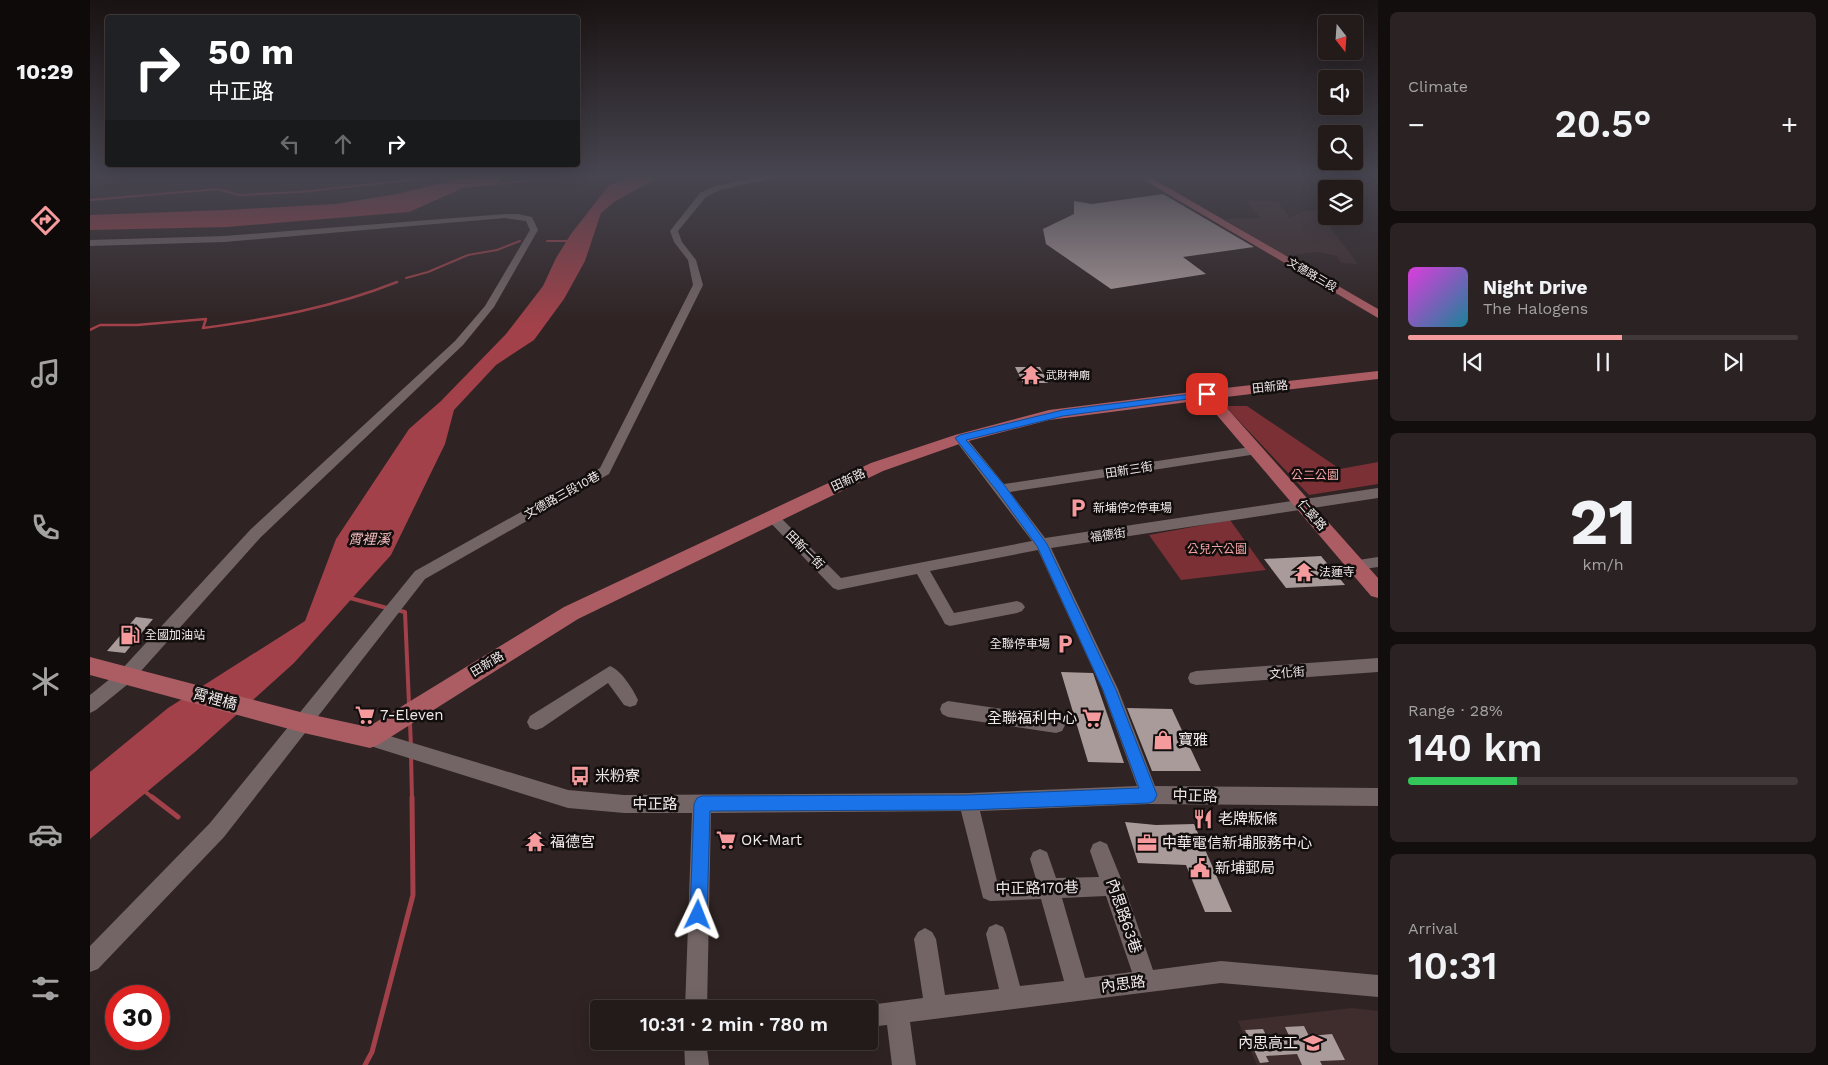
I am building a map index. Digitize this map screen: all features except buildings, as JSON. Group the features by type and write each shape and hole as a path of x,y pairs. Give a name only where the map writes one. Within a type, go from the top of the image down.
{"main road":[{"name":"文德路三段","path":"1227,226 1378,314"},
{"name":"田新路","path":"370,738 571,613 877,467 960,438 1068,412 1378,375"},
{"name":"仁愛路","path":"1207,394 1378,591"},
{"name":"霄裡橋","path":"90,666 304,723"},
{"name":"中正路","path":"304,723 370,738"}],"street":[{"path":"90,243 224,239 386,226"},
{"path":"90,705 127,675 256,534 459,343 489,307 534,230 532,226"},
{"name":"文德路三段10巷","path":"304,723 420,575 605,471 698,285 692,260 678,242 674,231 678,226"},
{"path":"960,438 1042,544 1110,690 1149,795"},
{"name":"田新三街","path":"1001,489 1257,450"},
{"name":"福德街","path":"838,584 1042,544 1305,506 1378,492"},
{"name":"田新一街","path":"771,516 838,584"},
{"path":"1357,565 1378,562"},
{"path":"921,568 950,620 1017,608"},
{"name":"文化街","path":"1196,678 1378,666"},
{"path":"536,722 610,672 630,700"},
{"path":"948,708 1056,725"},
{"path":"90,961 217,830 304,723"},
{"name":"中正路","path":"370,738 568,798 624,804 968,802 1149,795 1378,797"},
{"name":"中正路170巷","path":"968,802 990,891 1114,886"},
{"path":"696,1000 702,804"},
{"name":"內思路63巷","path":"1100,851 1114,886 1146,981"},
{"path":"1040,859 1078,990"},
{"path":"996,934 1012,998"},
{"path":"925,939 936,1007"},
{"name":"內思路","path":"878,1015 1221,972 1378,986"},
{"path":"897,1012 904,1065"},
{"path":"696,1050 697,1065"}],"shaded area":[{"path":"1236,226 1329,226 1358,264 1341,263 1337,256 1318,252 1284,256"},
{"name":"內思高工","path":"1352,1008 1378,1011 1378,1065 1257,1065 1238,1021"}],"green space":[{"name":"公二公園","path":"1225,406 1247,406 1340,469 1378,462 1378,484 1309,495"},
{"name":"公兒六公園","path":"1230,520 1266,570 1181,580 1149,535"}],"water":[{"path":"90,226 243,226 227,227 90,230"},
{"name":"霄裡溪","path":"577,226 597,226 585,261 564,299 534,340 496,365 454,410 445,444 391,555 294,663 195,752 90,839 90,772 168,708 305,621 336,539 409,429 441,401 506,334 543,286 556,258"}],"waterway":[{"path":"406,278 428,272 468,255 497,250 520,241"},
{"path":"547,241 572,241"},
{"path":"90,330 100,325 137,325 206,319 203,328 302,311 373,291 397,282"},
{"path":"350,598 387,608"},
{"path":"396,610 405,612 409,704"},
{"path":"410,723 411,747"},
{"path":"411,755 412,798"},
{"path":"143,790 153,798"},
{"path":"152,797 178,817"},
{"path":"365,1065 372,1052 413,895 412,797"}],"place":[{"name":"武財神廟","path":"1031,375"},
{"name":"新埔停2停車場","path":"1078,508"},
{"name":"法蓮寺","path":"1304,572"},
{"name":"全國加油站","path":"130,635"},
{"name":"全聯停車場","path":"1065,644"},
{"name":"7-Eleven","path":"365,715"},
{"name":"全聯福利中心","path":"1092,718"},
{"name":"寶雅","path":"1163,740"},
{"name":"米粉寮","path":"580,776"},
{"name":"老牌粄條","path":"1203,819"},
{"name":"OK-Mart","path":"726,840"},
{"name":"福德宮","path":"535,842"},
{"name":"中華電信新埔服務中心","path":"1147,843"},
{"name":"新埔郵局","path":"1200,868"},
{"name":"內思高工","path":"1313,1043"}],"route":[{"path":"698,915 702,804 968,802 1149,795 1110,690 1042,544 960,438 1049,415 1207,394"}]}
